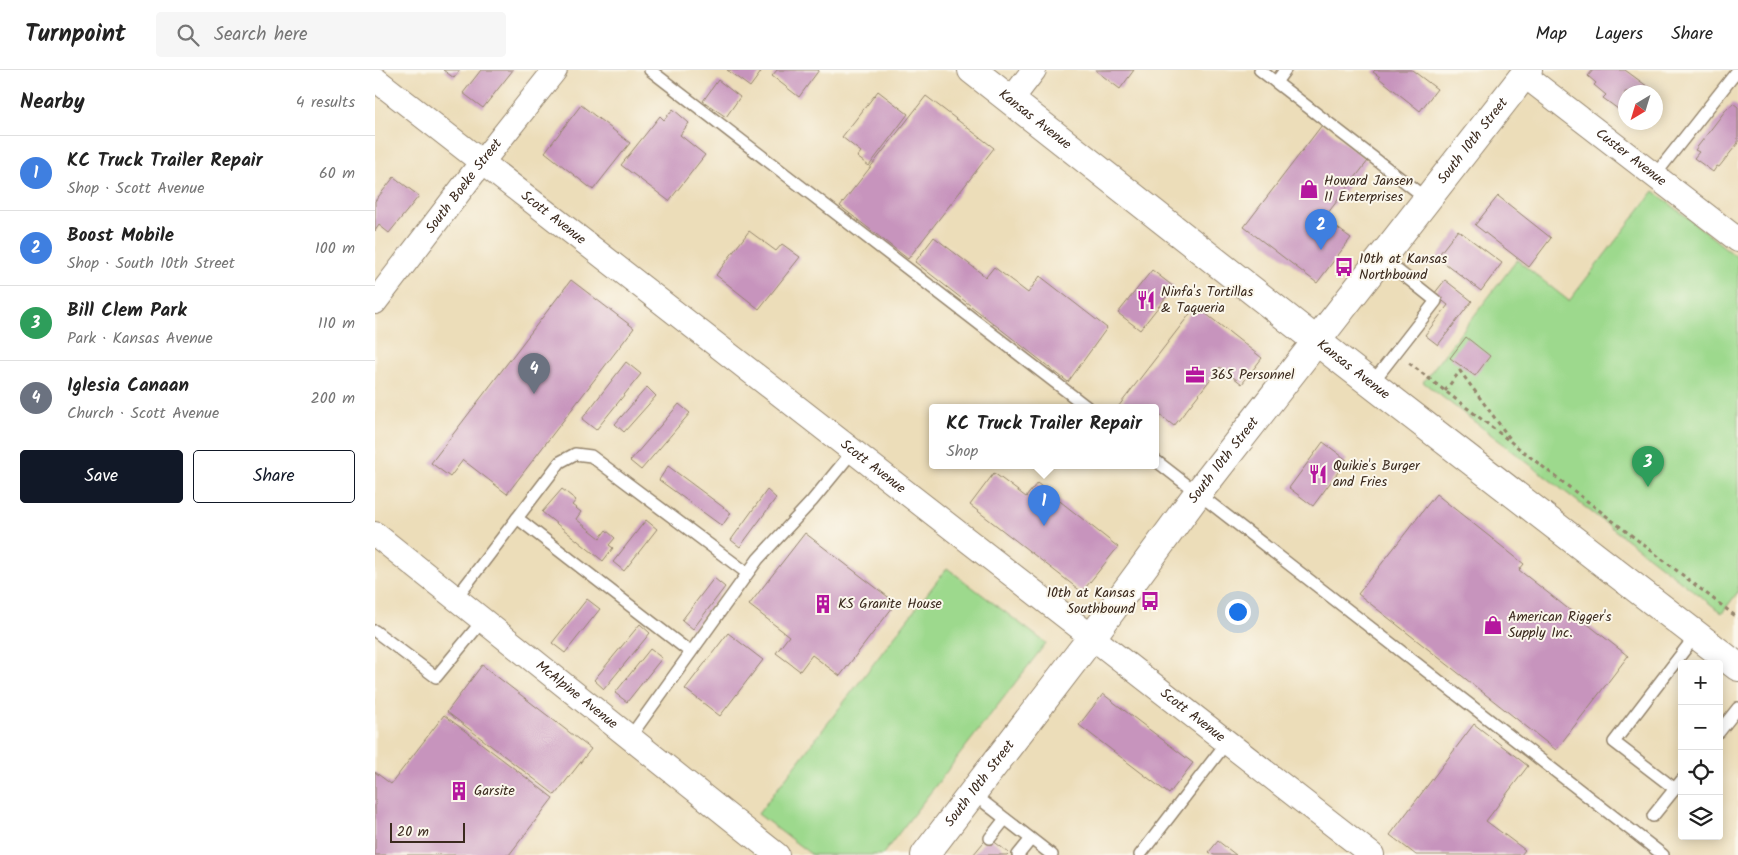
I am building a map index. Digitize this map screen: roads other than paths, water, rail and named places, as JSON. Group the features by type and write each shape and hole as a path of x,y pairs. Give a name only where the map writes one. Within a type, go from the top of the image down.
{"street":[{"name":"South Boeke Street","path":"375,302 555,70"},
{"name":"Kansas Avenue","path":"972,70 1372,384 1738,667"},
{"path":"1011,100 1034,70"},
{"name":"Custer Avenue","path":"1526,72 1738,240"},
{"name":"South 10th Street","path":"925,855 1092,637 1198,493 1526,72"},
{"name":"Scott Avenue","path":"375,79 1372,855"},
{"name":"McAlpine Avenue","path":"375,534 777,855"}],"lane":[{"path":"650,70 1083,404"},
{"path":"1260,70 1427,199"},
{"path":"1276,82 1285,70"},
{"path":"1655,175 1738,70"},
{"path":"1372,384 1436,301 1381,258"},
{"path":"630,737 747,573 812,501 853,451"},
{"path":"456,598 560,462 575,454 591,456 747,573"},
{"path":"1159,463 1663,855"},
{"path":"517,518 690,652"},
{"path":"375,631 436,677 483,620"},
{"path":"1653,816 1678,784 1614,742 1696,635"},
{"path":"1723,727 1738,708"},
{"path":"1140,855 1227,742"},
{"path":"972,793 1052,855"},
{"path":"990,838 1005,819"},
{"path":"1018,855 1031,839"}],"place":[{"name":"Howard Jansen II Enterprises","path":"1309,189"},
{"name":"Boost Mobile","path":"1321,250"},
{"name":"10th at Kansas Northbound","path":"1344,267"},
{"name":"Ninfa's Tortillas & Taqueria","path":"1146,300"},
{"name":"365 Personnel","path":"1195,375"},
{"name":"Iglesia Canaan","path":"534,394"},
{"name":"Quikie's Burger and Fries","path":"1318,474"},
{"name":"Bill Clem Park","path":"1648,487"},
{"name":"KC Truck Trailer Repair","path":"1044,526"},
{"name":"10th at Kansas Southbound","path":"1150,601"},
{"name":"KS Granite House","path":"823,604"},
{"name":"American Rigger's Supply Inc.","path":"1493,625"},
{"name":"Garsite","path":"459,791"}]}
